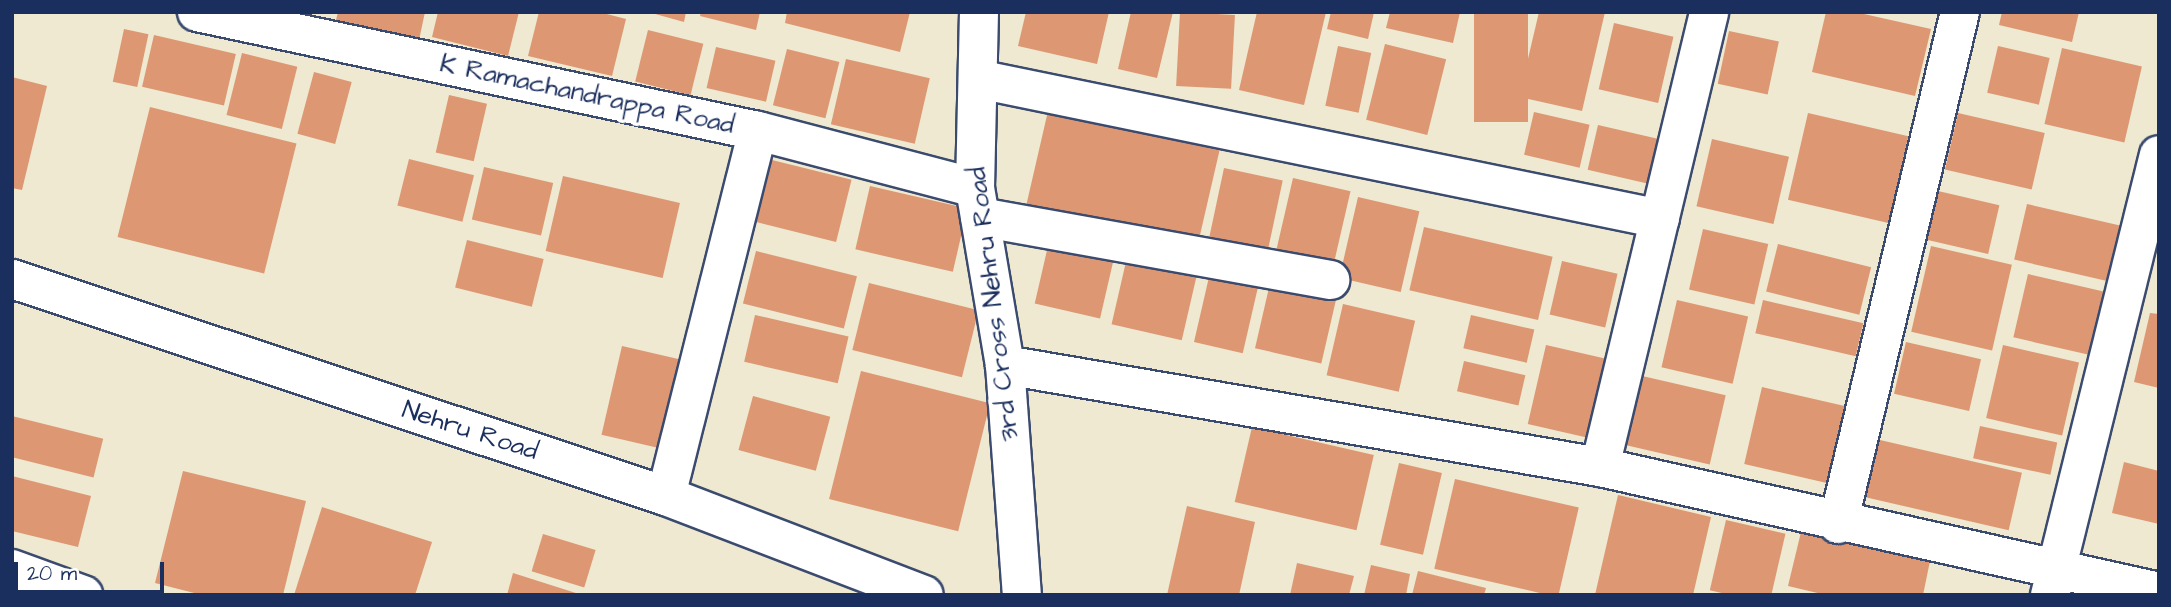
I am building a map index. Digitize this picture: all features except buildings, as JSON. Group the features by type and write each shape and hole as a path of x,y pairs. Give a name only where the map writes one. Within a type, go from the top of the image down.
{"street":[{"name":"K Ramachandrappa Road","path":"197,12 758,131 978,203 1330,280"},
{"name":"3rd Cross Nehru Road","path":"979,12 978,203 1005,365 1022,595"},
{"path":"1600,467 1709,12"},
{"path":"1838,524 1960,12"},
{"path":"978,79 1660,219"},
{"path":"666,496 758,131"},
{"path":"2053,582 2159,155"},
{"name":"Nehru Road","path":"12,279 666,496 923,595"},
{"path":"1005,365 1600,467 1838,524 2053,582 2159,592"},
{"path":"20,580 83,595"}]}
